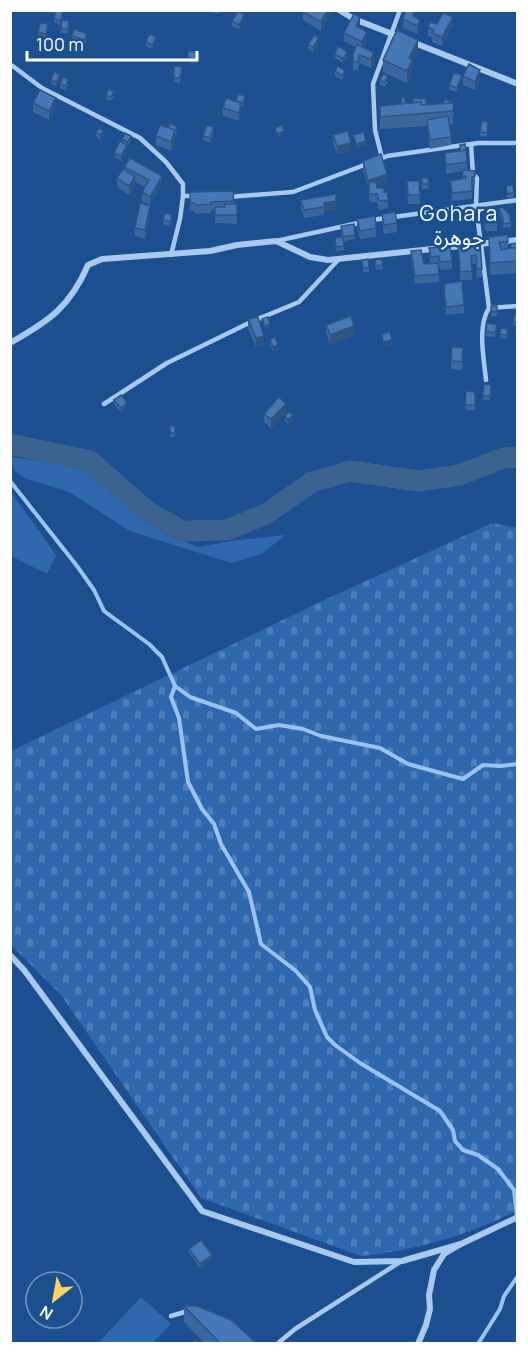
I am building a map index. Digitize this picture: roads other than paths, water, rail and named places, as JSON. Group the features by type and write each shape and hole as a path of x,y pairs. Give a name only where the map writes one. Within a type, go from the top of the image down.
{"street":[{"path":"339,10 354,19 518,84"},
{"path":"10,343 42,325 69,301 88,265 102,259 210,251 237,244 276,241 310,257 328,260 518,240"},
{"path":"10,955 202,1211 354,1262 402,1261 461,1244"},
{"path":"418,1344 430,1309 429,1295 434,1270 444,1254 518,1218"}],"lane":[{"path":"382,158 375,130 373,84 400,10"},
{"path":"10,64 42,88 140,138 166,162 183,184 180,219 171,255"},
{"path":"218,196 241,197 293,192 382,158 471,144 518,143"},
{"path":"471,144 473,174 477,178 476,206 489,308 486,312 482,341 486,380"},
{"path":"183,196 206,196"},
{"path":"276,241 386,217 518,200"},
{"path":"104,404 167,363 250,321 299,302 339,259"},
{"path":"489,308 518,306"},
{"path":"277,1344 295,1329 402,1261"},
{"path":"171,1316 189,1311 199,1313"}],"waterway":[{"name":"Gohara جوهرة","path":"10,444 90,461 148,512 182,531 227,530 266,514 312,482 350,471 418,481 460,475 503,458 518,457"},
{"path":"10,481 77,566 94,590 104,611 149,644 162,657 175,686 190,697 236,713 256,729 279,725 303,729 321,736 380,748 408,764 463,779 483,765 518,764"},
{"path":"175,686 171,697 179,718 188,782 202,809 214,824 221,844 249,892 261,944 296,971 310,987 315,1010 327,1037 335,1045 360,1063 440,1111 453,1130 455,1141 463,1150 478,1155 498,1169 514,1190 518,1225"},
{"path":"478,1344 500,1309 504,1296 518,1276"}],"district":[{"name":"Gohara جوهرة","path":"459,225"}]}
